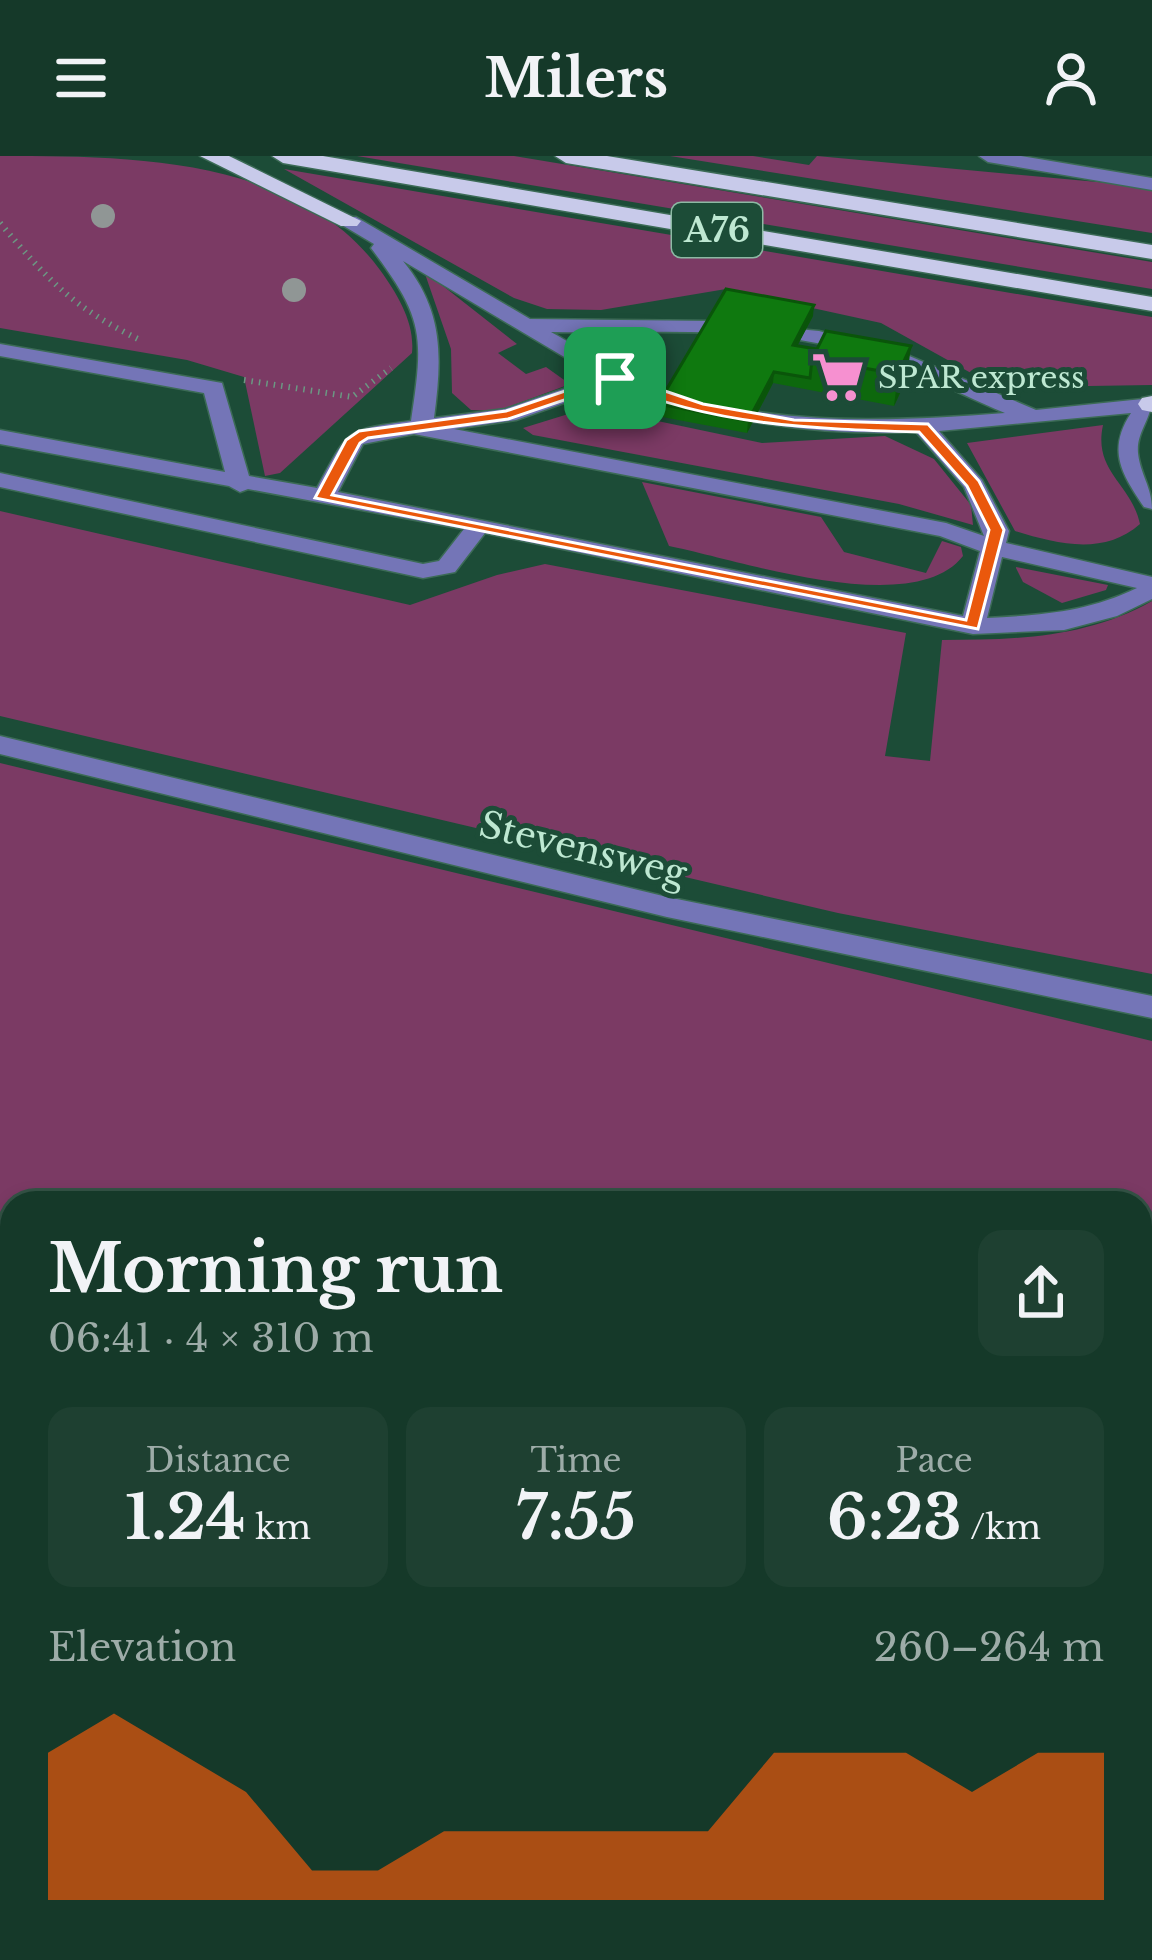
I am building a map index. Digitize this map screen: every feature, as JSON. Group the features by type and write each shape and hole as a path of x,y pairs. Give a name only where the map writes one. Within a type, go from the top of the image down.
{"highway":[{"path":"211,156 349,221"},
{"name":"A76","path":"283,156 1152,304"},
{"name":"A76","path":"566,156 1152,252"}],"street":[{"path":"988,156 1152,184"},
{"path":"349,221 615,378 680,402 794,424 923,428 1151,404"},
{"path":"349,221 376,242 423,302 431,329 421,429"},
{"path":"526,325 770,331 822,338 870,350 1034,417"},
{"path":"0,350 214,388 240,485"},
{"path":"322,498 354,440 377,431 508,415 615,378"},
{"path":"1151,404 1133,422 1125,440 1132,472 1152,502"},
{"path":"923,428 989,509 997,530 973,626"},
{"path":"421,429 946,530 995,548 1152,587"},
{"path":"0,437 240,485 479,525 973,626 1064,622 1108,611 1152,587"},
{"path":"0,480 423,571 447,567 479,525"},
{"name":"Stevensweg","path":"0,745 667,907 1152,1007"}],"path":[{"path":"0,223 56,289 91,316 151,346"},
{"path":"225,374 352,397 404,356 430,360"}],"shaded area":[{"path":"0,156 102,158 207,170 304,204 345,232 380,270 408,320 412,353 280,473 265,476 244,377 187,360 0,328"},
{"path":"357,156 514,156 1152,262 1152,289"},
{"path":"670,156 753,156 809,165 817,156 1119,184 1152,191 1152,233"},
{"path":"284,169 1152,317 1152,385 1026,387 980,378 881,323 726,289 601,310 547,309 514,298"},
{"path":"424,271 517,344 498,353 526,374 546,367 567,382 565,386 497,411 471,410 452,393 451,349"},
{"path":"591,407 762,443 885,436 934,459 971,505 973,525 899,504 533,435 523,428"},
{"path":"1103,425 1103,455 1140,524 1096,544 1064,543 1015,531 967,443"},
{"path":"642,482 821,517 844,552 926,573 942,541 961,547 963,556 939,575 906,583 867,585 780,572 669,546"},
{"path":"0,511 410,605 545,564 906,633 885,756 930,761 942,640 1076,630 1152,601 1152,974 838,913 0,716"},
{"path":"1016,567 1108,585 1106,590 1062,603 1023,582"},
{"path":"0,763 1152,1041 1152,1191 0,1191"}],"building":[{"path":"726,289 814,305 793,345 816,349 810,378 774,372 748,421 658,404"},
{"path":"826,331 911,346 898,374 812,359"}],"place":[{"name":"SPAR express","path":"838,377"}],"route":[{"path":"615,378 658,397 794,424 923,428 974,484 997,530 973,626 479,525 322,498 354,440 364,434 508,415 615,378"}]}
